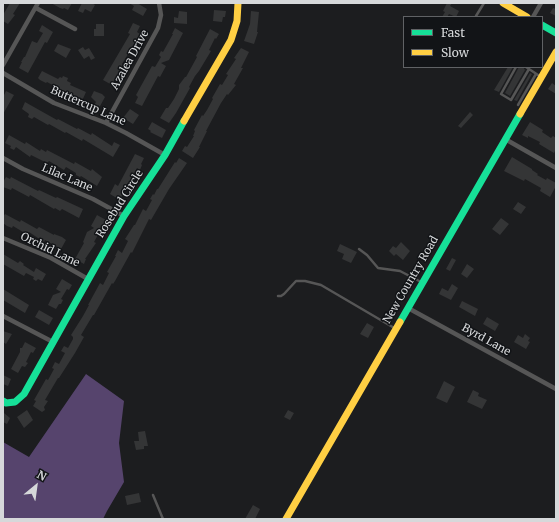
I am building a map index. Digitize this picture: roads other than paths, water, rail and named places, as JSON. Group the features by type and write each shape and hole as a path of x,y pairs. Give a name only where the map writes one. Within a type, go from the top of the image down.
{"street":[{"name":"Azalea Drive","path":"106,123 158,28 161,15 159,3"},
{"name":"Rosebud Circle","path":"3,401 15,402 24,394 124,216 165,155 231,40 237,21 238,3"},
{"path":"503,3 525,16"},
{"path":"534,16 541,3"},
{"path":"3,64 37,5 75,30"},
{"path":"543,26 556,33"},
{"name":"New Country Road","path":"286,519 423,283 505,139 539,75 556,52"},
{"name":"Buttercup Lane","path":"3,74 54,103 106,123 165,155"},
{"path":"505,139 556,168"},
{"name":"Lilac Lane","path":"3,158 23,169 94,199 124,216"},
{"name":"Orchid Lane","path":"3,238 51,258 88,279"},
{"name":"Byrd Lane","path":"408,308 556,388"},
{"path":"3,316 53,342"}],"lane":[{"path":"476,16 484,3"},
{"path":"515,68 501,94 511,100 528,68 539,75 518,105"},
{"path":"359,249 378,268 400,271 423,283"},
{"path":"278,296 284,294 296,280 305,280 321,285 396,329"},
{"path":"153,495 163,519"}]}
